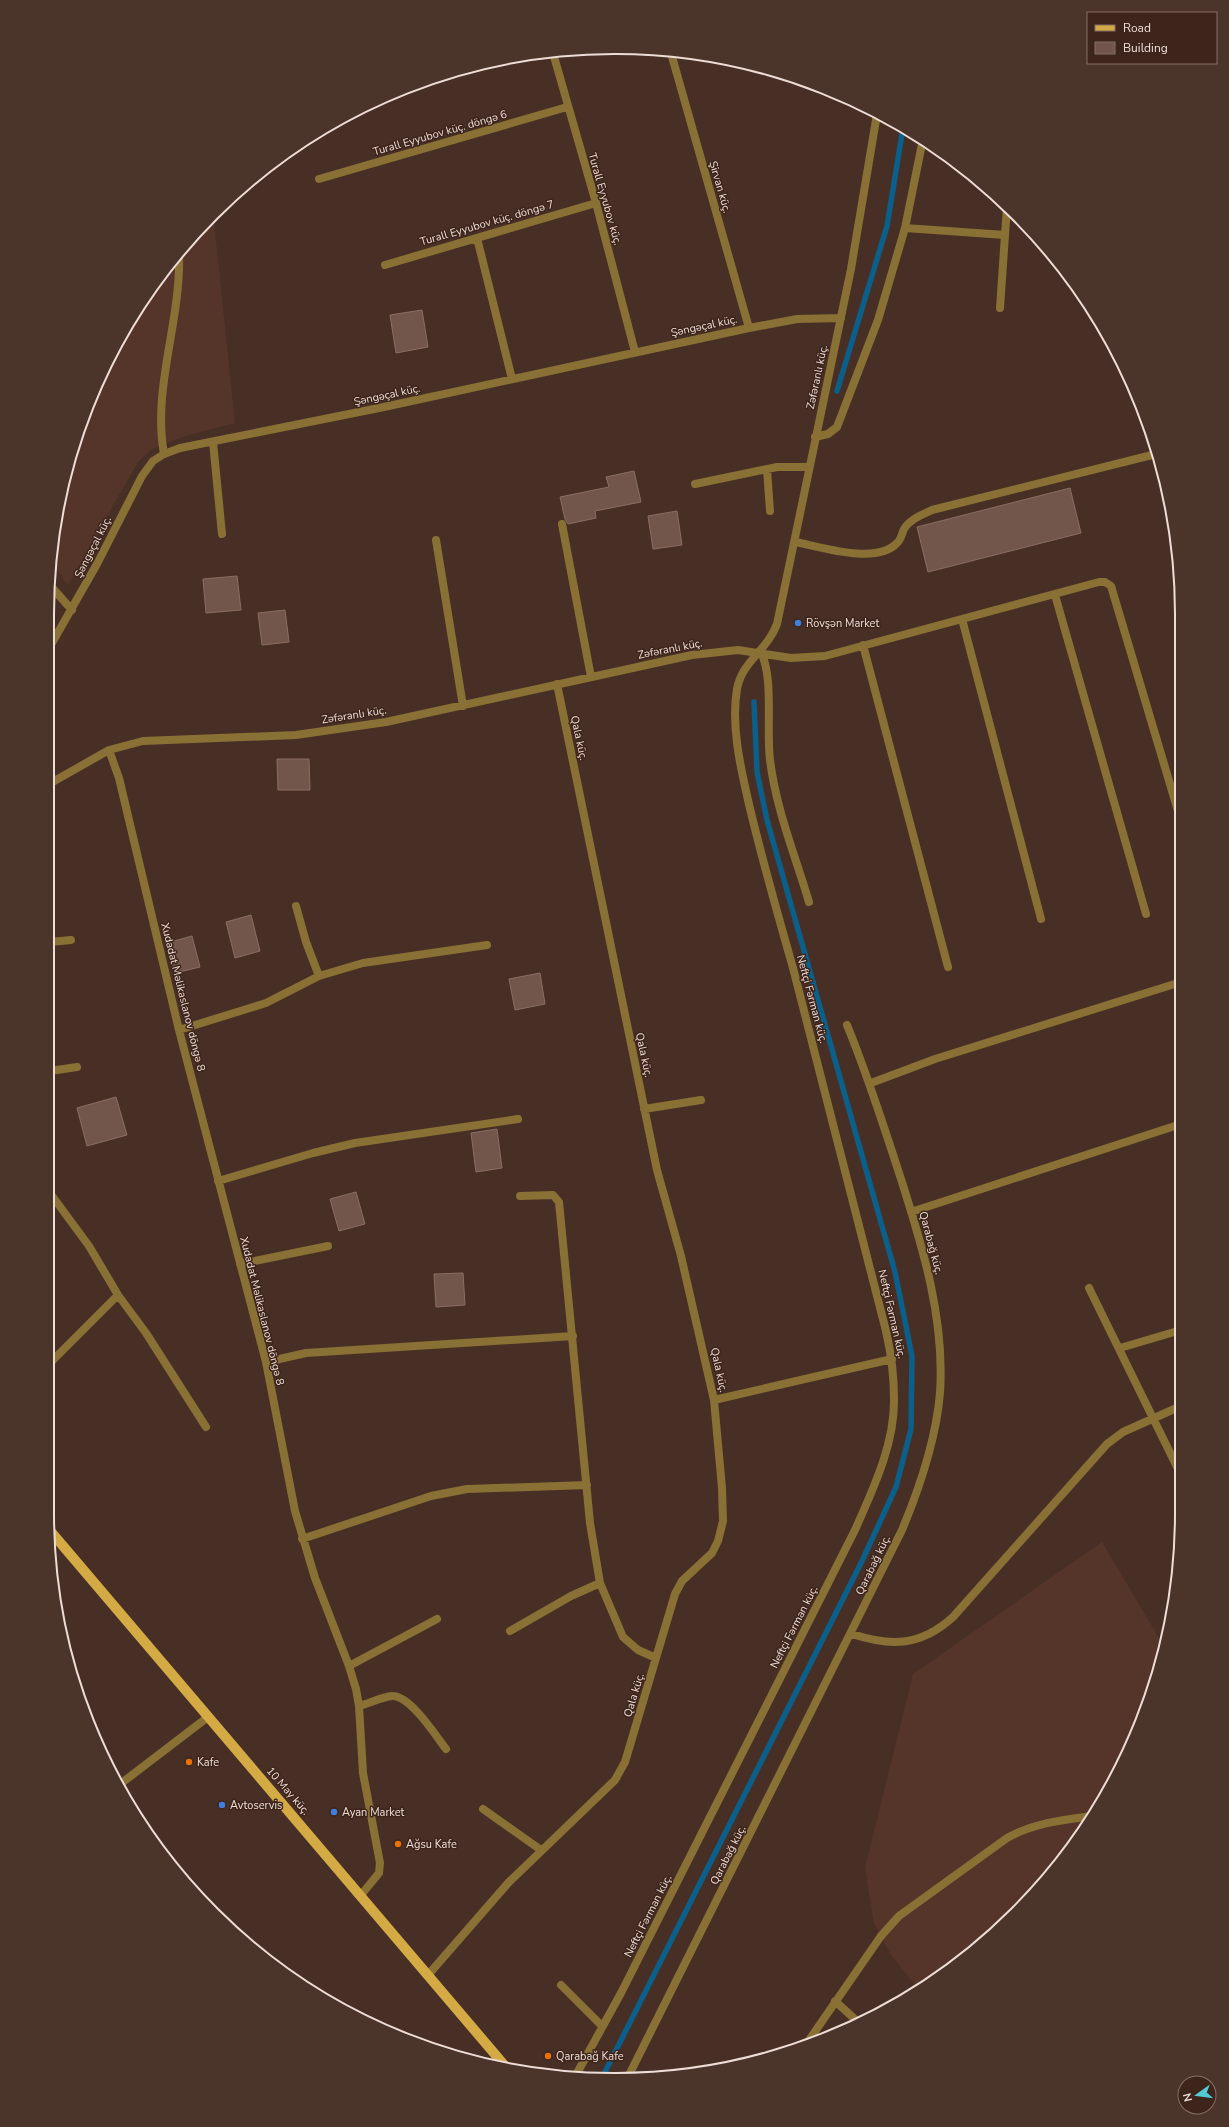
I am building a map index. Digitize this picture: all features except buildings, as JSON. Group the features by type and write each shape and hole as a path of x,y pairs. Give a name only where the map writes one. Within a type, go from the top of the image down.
{"main road":[{"name":"10 May küç.","path":"55,1536 501,2061"}],"street":[{"name":"Şirvan küç.","path":"672,57 749,328"},
{"name":"Turall Eyyubov küç.","path":"553,58 596,203 635,352"},
{"name":"Turall Eyyubov küç. döngə 6","path":"319,179 567,107"},
{"name":"Zəfəranlı küç.","path":"54,781 109,750 143,741 296,735 327,731 386,722 699,654 738,650 760,652 769,643 777,624 796,542 815,437 851,269 876,119"},
{"path":"815,437 828,434 836,427 844,411 878,320 905,228 921,145"},
{"name":"Turall Eyyubov küç. döngə 7","path":"385,265 596,203"},
{"path":"1000,308 1006,214"},
{"path":"905,228 1005,235"},
{"path":"477,238 512,379"},
{"path":"164,454 160,430 161,410 178,290 179,262"},
{"name":"Şəngəçal küç.","path":"54,640 97,564 142,476 153,461 164,454 180,448 384,408 749,328 796,320 841,318"},
{"path":"213,442 222,534"},
{"path":"796,542 852,553 870,554 885,551 898,543 905,528 914,519 932,510 1152,455"},
{"path":"695,484 767,469 791,466 809,467"},
{"path":"767,469 770,511"},
{"path":"562,524 591,677"},
{"path":"436,540 462,706"},
{"path":"760,652 791,658 825,656 1099,582 1106,582 1111,586 1175,801"},
{"path":"55,590 72,610"},
{"path":"1055,595 1146,914"},
{"path":"962,619 1041,919"},
{"path":"863,646 948,967"},
{"path":"760,652 767,669 767,730 775,793 809,902"},
{"name":"Neftçi Fərman küç.","path":"578,2072 621,1993 809,1621 872,1492 888,1445 892,1420 894,1399 892,1359 828,1098 754,827 740,763 736,714 737,691 740,677 745,668 760,652"},
{"name":"Qala küç.","path":"428,1975 509,1882 607,1790 615,1780 625,1762 675,1594 682,1581 712,1553 718,1541 722,1522 722,1488 714,1400 644,1109 557,684"},
{"name":"Xudadat Məlikaslanov döngə 8","path":"109,750 119,778 179,1030 266,1362 289,1488 302,1539 315,1578 349,1666 359,1706 363,1773 380,1863 379,1873 361,1895"},
{"path":"296,906 306,942 319,976"},
{"path":"54,942 71,940"},
{"path":"179,1030 266,1003 319,976 363,964 487,944"},
{"path":"871,1083 936,1059 1175,984"},
{"name":"Qarabağ küç.","path":"630,2073 852,1634 902,1530 918,1492 933,1432 940,1394 939,1326 911,1212 871,1083 847,1025"},
{"path":"54,1070 77,1067"},
{"path":"644,1109 701,1100"},
{"path":"218,1181 313,1153 355,1143 518,1119"},
{"path":"911,1212 1175,1126"},
{"path":"520,1196 553,1194 560,1202 590,1523 600,1583 623,1637 638,1650 656,1658"},
{"path":"54,1198 89,1246 118,1295 146,1333 206,1427"},
{"path":"240,1264 328,1246"},
{"path":"1089,1288 1120,1348 1152,1418 1175,1463"},
{"path":"54,1359 118,1295"},
{"path":"1120,1348 1175,1332"},
{"path":"266,1362 306,1353 573,1336"},
{"path":"714,1400 892,1359"},
{"path":"852,1634 869,1640 909,1642 940,1630 954,1617 1107,1444 1123,1432 1175,1408"},
{"path":"302,1539 432,1496 460,1491 587,1485"},
{"path":"510,1631 571,1596 600,1583"},
{"path":"349,1666 437,1619"},
{"path":"359,1706 393,1696 403,1699 414,1709 446,1749"},
{"path":"123,1781 208,1716"},
{"path":"484,1810 542,1850"},
{"path":"813,2036 835,2001 881,1936 899,1916 1006,1838 1023,1829 1048,1822 1085,1817"},
{"path":"561,1985 602,2026"},
{"path":"835,2001 854,2019"}],"shaded area":[{"path":"214,222 235,423 182,437 152,449 138,462 68,585 56,569 59,541 73,469 97,400 129,334 148,303 170,273"},
{"path":"1102,1542 1160,1640 1145,1693 1132,1727 1100,1793 1081,1824 1036,1882 1011,1909 956,1957 915,1985 891,1955 874,1923 865,1868 913,1674"}],"waterway":[{"path":"837,391 887,226 902,133"},
{"path":"605,2073 862,1561 896,1487 911,1429 912,1356 895,1272 767,820 757,772 754,702"}],"place":[{"name":"Rövşən Market","path":"798,623"},
{"name":"Kafe","path":"189,1762"},
{"name":"Avtoservis","path":"222,1805"},
{"name":"Ayan Market","path":"334,1812"},
{"name":"Ağsu Kafe","path":"398,1844"},
{"name":"Qarabağ Kafe","path":"548,2056"}]}
